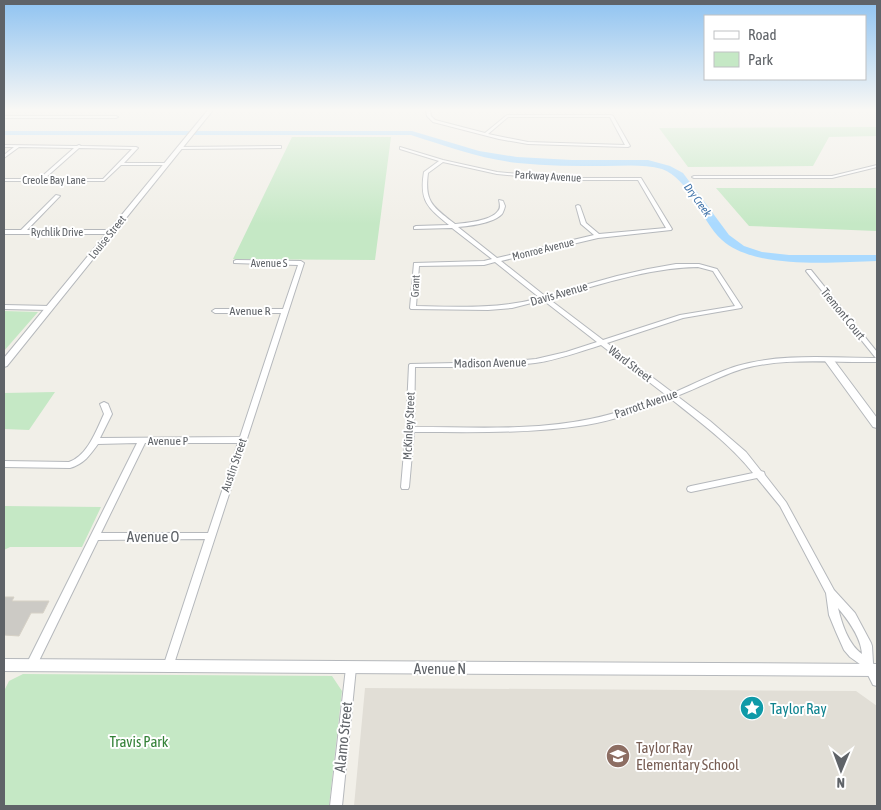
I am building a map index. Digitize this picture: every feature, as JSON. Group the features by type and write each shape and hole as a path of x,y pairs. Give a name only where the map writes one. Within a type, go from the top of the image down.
{"street":[{"path":"4,157 16,148"},
{"path":"40,180 77,148"},
{"path":"123,162 135,148"},
{"path":"179,148 199,148"},
{"name":"Louise Street","path":"4,364 179,148"},
{"name":"Parkway Avenue","path":"401,148 442,161 497,173 542,178 638,179 669,229"},
{"name":"Ward Street","path":"442,161 426,172 424,188 425,199 436,212 720,434 743,454 761,474 783,504 832,593 850,616 867,646 874,671"},
{"path":"123,162 167,162"},
{"name":"Creole Bay Lane","path":"4,180 104,180 123,162"},
{"path":"694,177 832,177 877,166"},
{"path":"22,232 58,196"},
{"path":"416,228 454,226 497,216 502,210 501,201"},
{"path":"578,206 584,224 598,236"},
{"name":"Monroe Avenue","path":"416,264 473,264 498,260 598,236 669,229"},
{"path":"4,236 6,232"},
{"name":"Rychlik Drive","path":"6,232 111,232"},
{"name":"Avenue S","path":"236,262 301,263"},
{"name":"Austin Street","path":"168,667 301,263"},
{"name":"Grant","path":"413,308 416,264"},
{"name":"Davis Avenue","path":"413,308 499,308 522,304 650,270 704,265 714,270 739,307"},
{"name":"Tremont Court","path":"809,271 877,356"},
{"path":"4,307 50,308"},
{"name":"Madison Avenue","path":"412,364 520,363 568,354 682,316 739,307"},
{"name":"Avenue R","path":"215,311 285,311"},
{"name":"Parrott Avenue","path":"410,430 522,429 590,422 628,412 756,363 877,360"},
{"path":"830,361 877,425"},
{"name":"McKinley Street","path":"405,487 410,430 412,364"},
{"path":"4,464 70,465 82,460 108,414 104,404"},
{"name":"Avenue P","path":"94,440 242,440"},
{"path":"31,666 142,441"},
{"path":"691,489 761,474"},
{"name":"Avenue O","path":"95,537 210,536"},
{"name":"Ward Street","path":"832,593 830,604 834,616 853,653 874,671"},
{"name":"Avenue N","path":"4,666 874,671"},
{"name":"Alamo Street","path":"336,806 350,668"}],"shaded area":[{"name":"Taylor Ray Elementary School","path":"365,688 856,691 877,706 877,806 354,806"}],"green space":[{"path":"287,148 390,148 375,260 233,259"},
{"path":"674,148 823,148 813,166 688,167"},
{"path":"716,188 877,188 877,231 749,226"},
{"path":"4,311 38,312 4,351"},
{"path":"55,392 29,430 4,429 4,393"},
{"path":"4,506 101,507 82,547 10,547 4,550"},
{"name":"Travis Park","path":"23,674 332,676 342,691 329,806 4,806 4,691 9,681"}],"building":[{"path":"4,597 14,597 12,601 49,601 43,613 31,613 19,636 4,635"}],"waterway":[{"name":"Dry Creek","path":"461,148 517,160 572,163 648,163 667,168 680,175 725,237 740,248 761,255 789,258 877,258"}],"place":[{"name":"Taylor Ray","path":"752,708"},
{"name":"Taylor Ray Elementary School","path":"618,756"}]}
